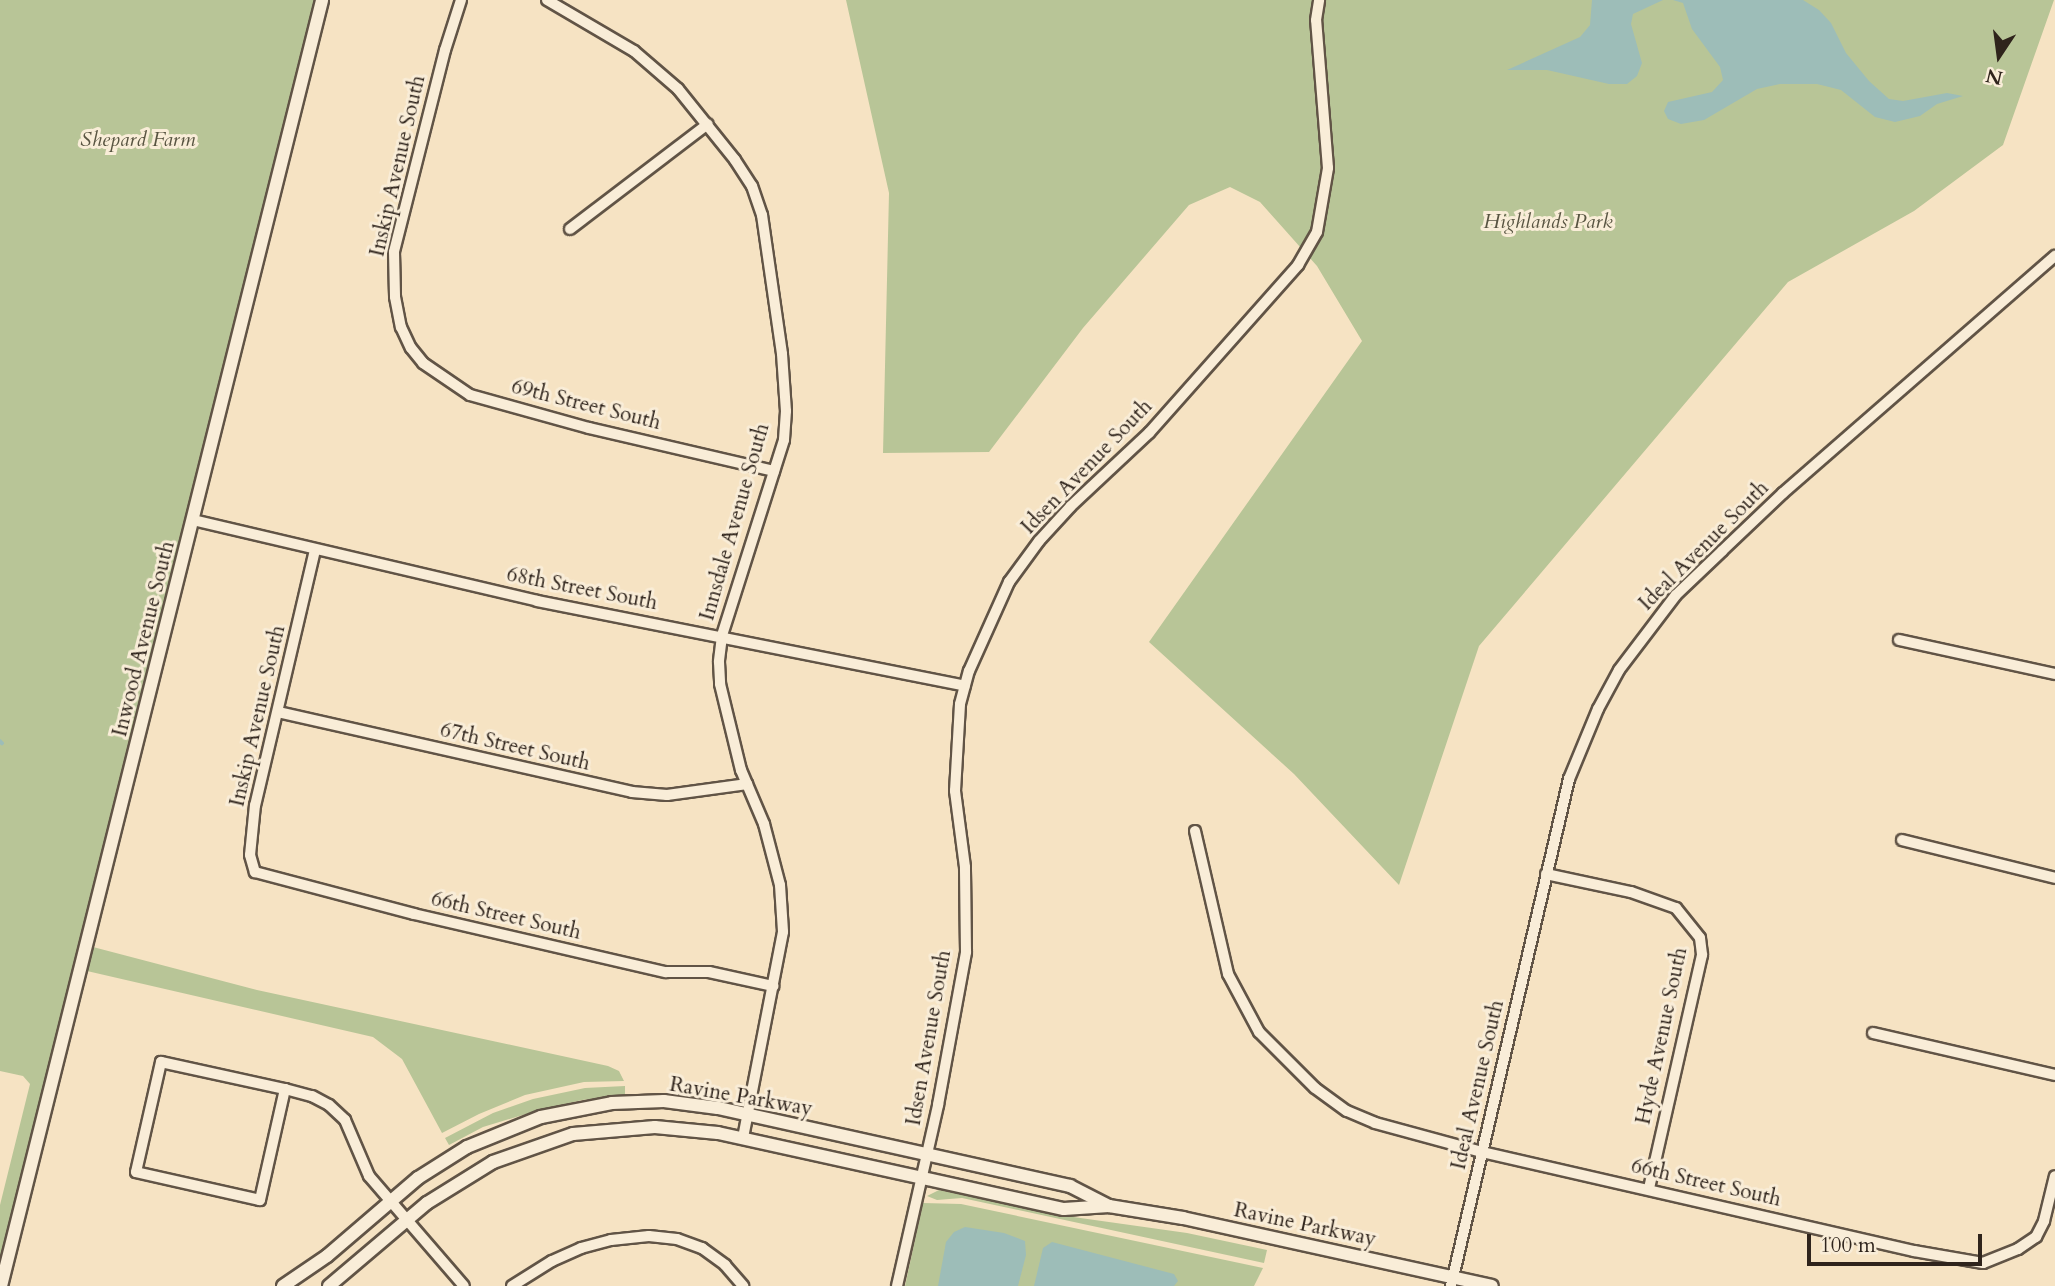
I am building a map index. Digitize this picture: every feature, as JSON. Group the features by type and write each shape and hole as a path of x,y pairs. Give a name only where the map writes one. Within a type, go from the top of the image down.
{"street":[{"name":"Inwood Avenue South","path":"1,1286 322,0"},
{"name":"Inskip Avenue South","path":"407,341 401,327 395,297 394,252 445,50 461,0"},
{"name":"Innsdale Avenue South","path":"547,0 634,51 678,89 708,124 752,186 762,215 782,354 786,411 784,440 722,636 720,684 740,770 764,824 780,886 783,932 743,1138"},
{"name":"Idsen Avenue South","path":"897,1286 927,1154 966,952 965,867 955,791 961,704 969,671 1009,582 1040,541 1071,506 1149,433 1298,265 1317,232 1328,167 1316,20 1319,0"},
{"path":"570,229 708,124"},
{"name":"Ideal Avenue South","path":"1452,1282 1569,779 1598,709 1619,670 1676,595 1783,493 2055,256"},
{"name":"69th Street South","path":"407,341 424,363 470,395 589,428 774,471"},
{"name":"68th Street South","path":"193,520 537,601 965,686"},
{"name":"Inskip Avenue South","path":"250,850 255,805 315,550"},
{"path":"1899,640 2055,674"},
{"name":"67th Street South","path":"278,712 632,792 667,795 747,784"},
{"name":"66th Street South","path":"1195,831 1227,974 1259,1031 1315,1088 1348,1111 1396,1131 1983,1264 1996,1260 2036,1237 2044,1221 2055,1176"},
{"path":"1902,840 2055,878"},
{"name":"66th Street South","path":"250,850 250,863 256,872 271,878 666,972 709,972 774,986"},
{"name":"Hyde Avenue South","path":"1546,874 1631,892 1676,908 1700,938 1702,956 1649,1189"},
{"path":"1873,1033 2055,1074"},
{"path":"285,1089 260,1200 136,1172 160,1062 285,1089 322,1100 342,1117 352,1132 367,1173 464,1286"},
{"name":"Ravine Parkway","path":"283,1286 319,1262 432,1168 481,1139 564,1111 612,1103 653,1101 695,1104 748,1114 1070,1186 1110,1206"},
{"name":"Ravine Parkway","path":"329,1286 407,1219 443,1191 482,1167 526,1148 563,1137 603,1129 655,1126 743,1138 1064,1209 1110,1206 1209,1224 1452,1282 1492,1286"},
{"path":"512,1286 552,1261 589,1245 624,1238 655,1236 682,1240 702,1248 725,1265 743,1286"}],"green space":[{"name":"Shepard Farm","path":"0,0 316,0 0,1258 0,1205 30,1084 23,1076 0,1071"},
{"name":"Highlands Park","path":"846,0 2054,0 2003,145 1914,211 1788,282 1479,646 1399,885 1294,774 1149,642 1362,341 1317,266 1260,202 1230,187 1189,205 1083,328 989,452 883,453 889,193"},
{"path":"93,947 257,990 608,1066 619,1071 624,1081 584,1082 525,1095 442,1133 402,1059 373,1037 87,971"},
{"path":"625,1086 625,1095 582,1100 536,1111 483,1127 449,1145 445,1138 493,1113 533,1099 585,1088"},
{"path":"939,1190 1052,1214 1187,1233 1267,1250 1264,1263 962,1198 937,1200 927,1196"},
{"path":"923,1203 961,1204 1263,1268 1254,1286 905,1286"}],"water":[{"path":"1592,0 1663,0 1633,14 1631,24 1642,63 1637,76 1627,84 1609,84 1547,70 1507,70 1580,37 1590,25"},
{"path":"1673,0 1803,0 1819,10 1831,23 1846,53 1869,81 1889,99 1903,101 1947,93 1963,96 1937,104 1920,116 1895,122 1875,117 1841,90 1817,84 1780,84 1757,89 1704,120 1681,124 1668,119 1664,111 1668,102 1712,92 1723,80 1720,67 1692,29 1683,3"},
{"path":"965,1227 1004,1233 1025,1241 1026,1255 1018,1286 938,1286 946,1242 954,1232"},
{"path":"1052,1242 1174,1274 1178,1281 1174,1286 1034,1286 1043,1248"}]}
